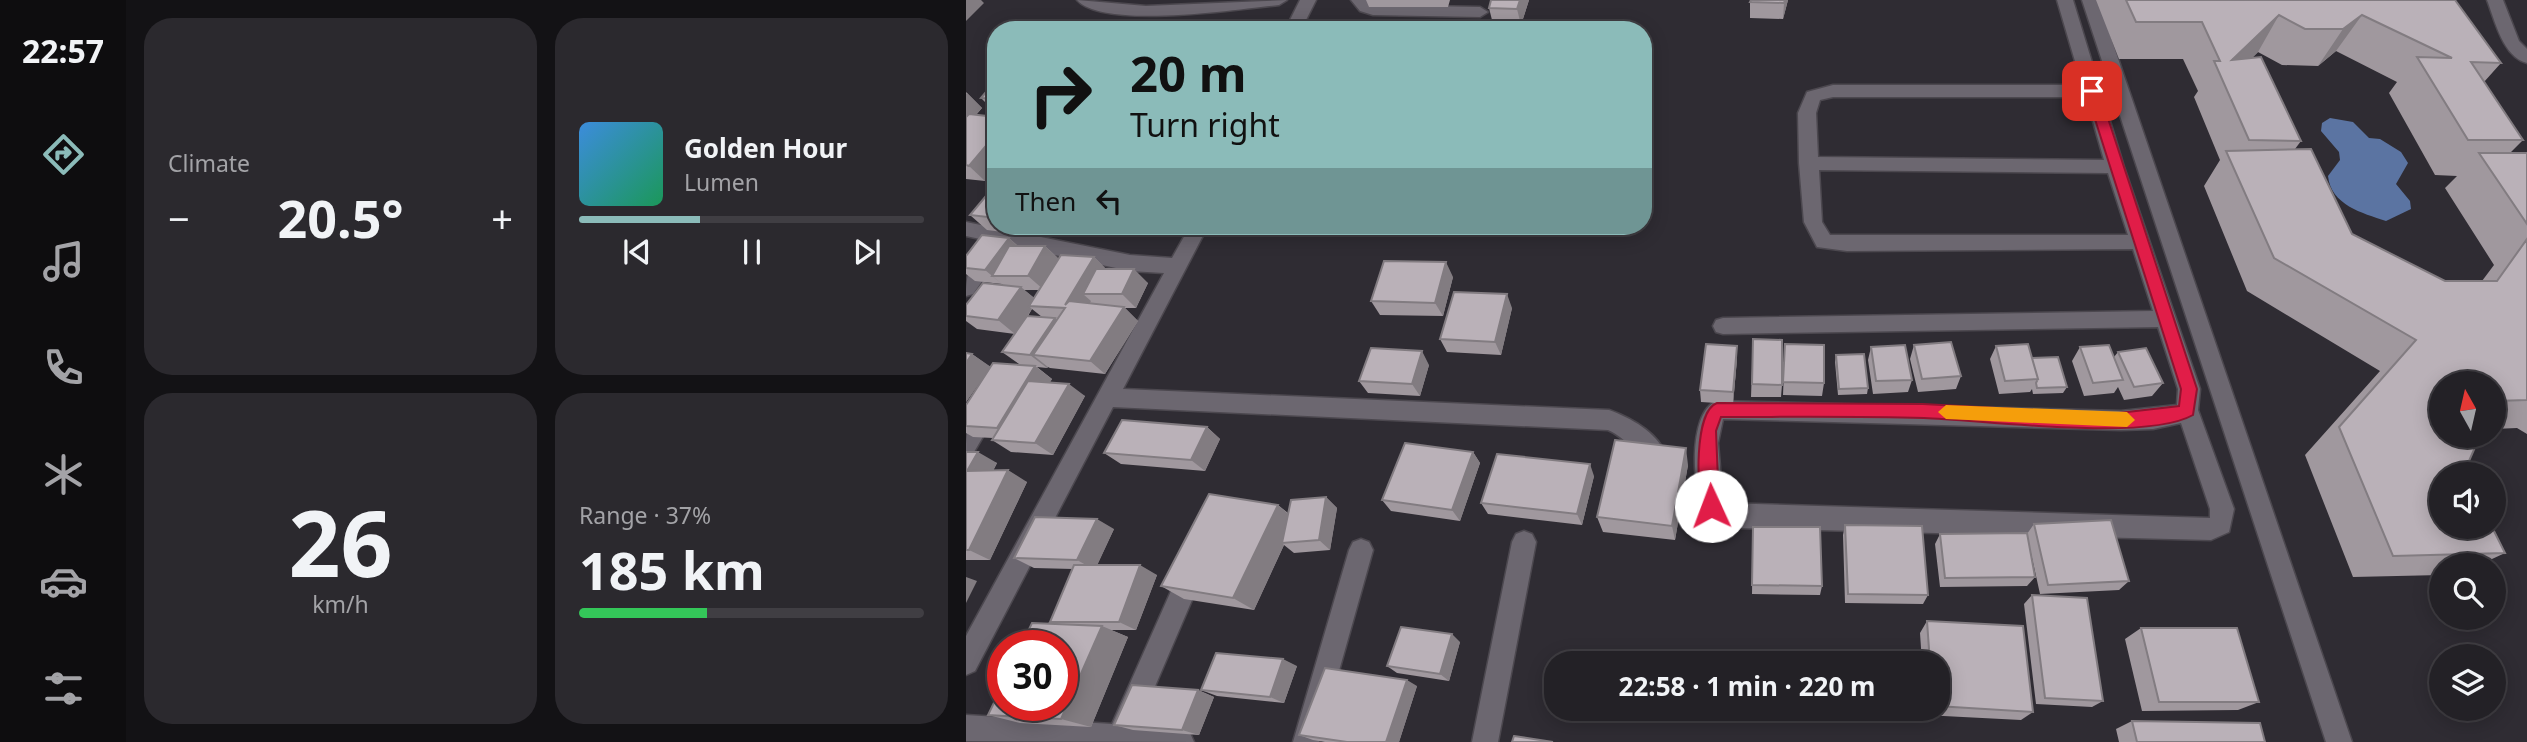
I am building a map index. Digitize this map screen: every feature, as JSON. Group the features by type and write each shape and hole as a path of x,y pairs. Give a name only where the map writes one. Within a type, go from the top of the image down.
{"street":[{"path":"1085,0 1093,6 1139,10 1207,8 1279,0"},
{"path":"1298,21 1308,0"},
{"path":"1359,0 1365,8 1373,10 1480,12"},
{"path":"2065,0 2115,167 2189,389 2187,410 2222,509 2221,524 2211,529 1738,517 1716,513 1711,506 1708,431 1711,417 1717,410 1923,411 2110,421 2177,416 2187,410"},
{"path":"2090,0 2339,742"},
{"path":"2496,0 2512,43 2527,58"},
{"path":"2092,91 1833,91 1813,96 1807,113 1813,222 1824,242 2140,242"},
{"path":"1808,163 2115,167"},
{"path":"966,229 987,234"},
{"path":"991,235 1130,263 1179,266"},
{"path":"966,662 1194,235"},
{"path":"966,288 1003,238"},
{"path":"1069,276 1083,253"},
{"path":"1723,326 2008,319 2166,319"},
{"path":"966,445 1000,389"},
{"path":"1108,398 1609,420 1626,427 1656,454"},
{"path":"1485,742 1524,542"},
{"path":"1120,737 1202,548"},
{"path":"1306,742 1361,550"},
{"path":"966,728 1181,742"}],"water":[{"path":"2330,118 2353,122 2369,138 2380,139 2401,152 2408,163 2396,184 2410,201 2411,209 2386,221 2367,215 2341,201 2330,186 2328,176 2340,160 2339,152 2321,131 2322,123"}],"building":[{"path":"1491,0 1520,0 1517,9 1489,8"},
{"path":"1785,0 1784,3 1750,2"},
{"path":"2126,0 2455,0 2501,63 2471,62 2523,140 2468,140 2417,57 2452,58 2362,15 2343,29 2305,29 2279,15 2232,60 2261,57 2301,141 2249,140 2214,61 2220,61 2202,22 2136,22"},
{"path":"969,114 987,116 987,145 969,166 966,165 966,117"},
{"path":"2311,149 2352,234 2445,281 2497,281 2527,239 2527,400 2506,401 2506,371 2429,371 2429,448 2475,448 2469,462 2429,462 2429,539 2498,539 2505,553 2393,556 2339,427 2416,340 2274,258 2226,151"},
{"path":"2479,153 2527,153 2527,224"},
{"path":"987,195 987,217 970,215"},
{"path":"982,235 1009,238 985,270 966,268 966,256"},
{"path":"1009,246 1045,246 1028,276 992,276"},
{"path":"1061,255 1094,257 1065,305 1069,301 1124,307 1090,361 1033,355 1065,308 1029,306"},
{"path":"1384,261 1446,262 1435,303 1371,301"},
{"path":"1096,269 1134,269 1122,294 1083,294"},
{"path":"983,283 1021,287 998,320 966,316 966,305"},
{"path":"1454,292 1507,294 1495,342 1440,339"},
{"path":"1027,316 1055,318 1030,355 1002,352"},
{"path":"1753,339 1782,340 1782,385 1752,384"},
{"path":"1951,342 1961,376 1922,379 1914,345"},
{"path":"1706,344 1737,346 1733,392 1700,390"},
{"path":"1785,344 1824,345 1824,383 1783,382"},
{"path":"2028,344 2038,379 2005,381 1996,346"},
{"path":"1905,345 1912,380 1876,381 1871,347"},
{"path":"2109,345 2123,380 2093,383 2080,347"},
{"path":"1371,348 1422,351 1412,384 1359,381"},
{"path":"2146,348 2163,383 2134,387 2118,352"},
{"path":"1864,354 1868,388 1839,389 1836,355"},
{"path":"2058,357 2067,387 2037,388 2038,379 2032,358"},
{"path":"993,363 1035,366 997,428 966,426 966,405"},
{"path":"1028,381 1069,384 1035,443 992,440"},
{"path":"1122,420 1207,427 1191,460 1104,453"},
{"path":"1615,440 1686,448 1672,526 1597,517"},
{"path":"1405,443 1473,452 1452,510 1382,500"},
{"path":"966,452 978,452 967,471 1008,470 969,550 966,550"},
{"path":"1497,454 1590,464 1577,514 1481,503"},
{"path":"1209,494 1278,505 1233,598 1161,586"},
{"path":"1326,497 1319,540 1282,543 1291,500"},
{"path":"1035,517 1097,519 1077,560 1014,558"},
{"path":"2111,520 2129,581 2048,585 2034,524"},
{"path":"1845,525 1922,526 1928,595 1848,594"},
{"path":"1753,527 1820,527 1822,586 1752,585"},
{"path":"2027,533 2035,577 1945,578 1940,534"},
{"path":"1074,565 1140,565 1119,622 1050,622"},
{"path":"2032,595 2087,598 2103,701 2045,698"},
{"path":"1927,621 2023,626 2033,712 1950,707 1950,651 1929,651"},
{"path":"1032,623 1102,626 1078,680 1078,630 1029,630"},
{"path":"1401,627 1452,634 1440,674 1387,666"},
{"path":"2141,628 2237,628 2259,702 2159,702"},
{"path":"1216,653 1283,659 1270,697 1201,690"},
{"path":"1325,668 1407,680 1386,742 1347,742 1299,735"},
{"path":"1132,685 1198,690 1182,730 1114,725"},
{"path":"2132,721 2260,723 2265,742 2137,742"},
{"path":"1514,736 1553,742 1512,742"}],"slow traffic":[{"path":"1946,412 2127,420"}],"route":[{"path":"1711,506 1708,431 1711,417 1717,410 1923,411 2110,421 2177,416 2187,410 2189,389 2092,91"}]}
